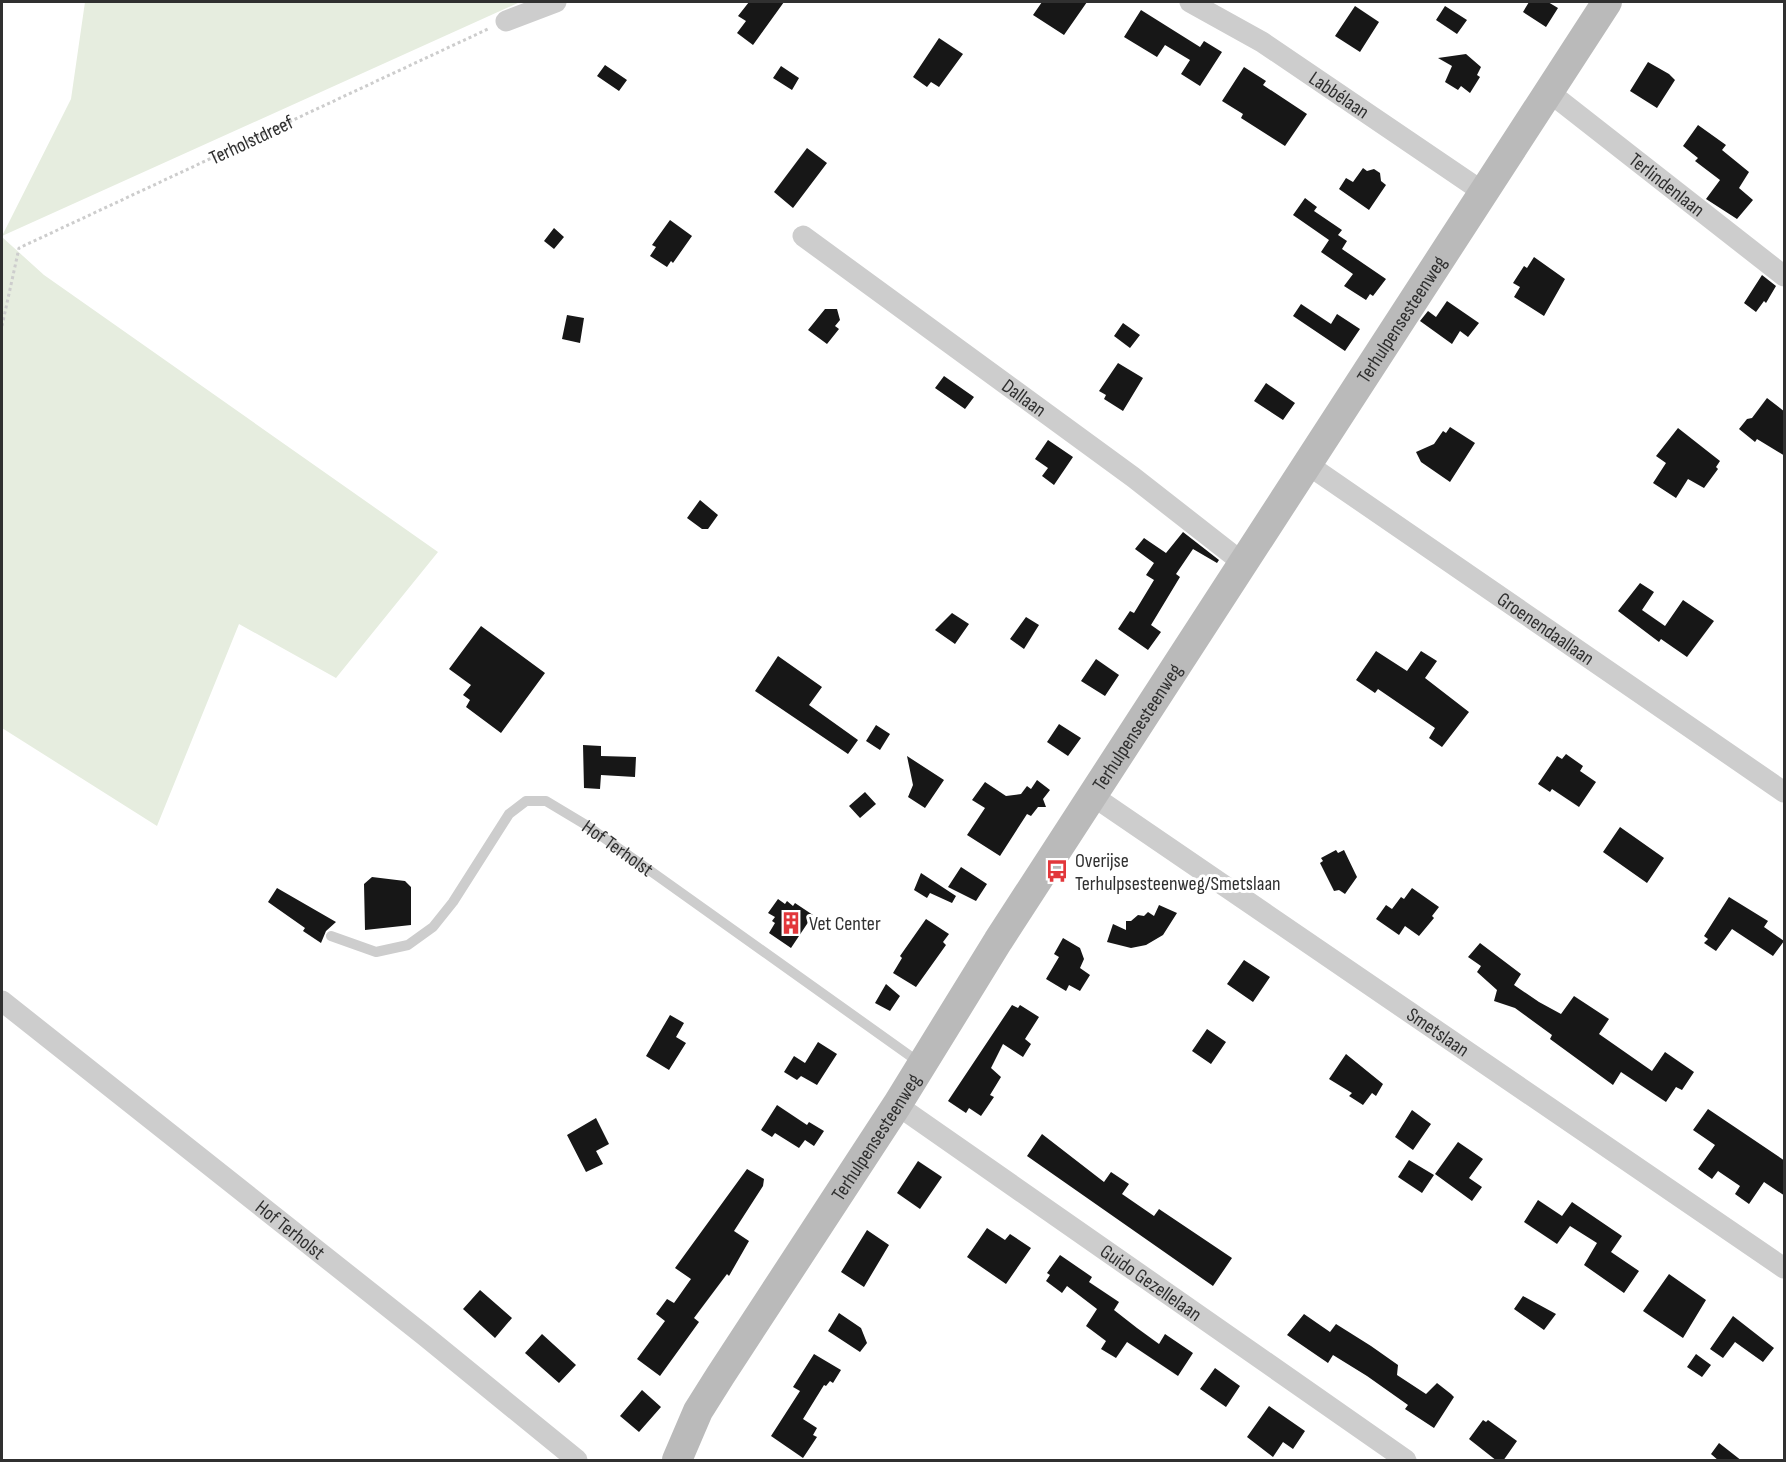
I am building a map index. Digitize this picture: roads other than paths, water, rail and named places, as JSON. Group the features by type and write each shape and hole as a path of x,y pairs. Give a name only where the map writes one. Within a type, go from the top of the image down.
{"main road":[{"name":"Terhulpensesteenweg","path":"677,1461 698,1411 720,1376 897,1105 998,941 1607,2"}],"street":[{"path":"506,21 556,2"},
{"name":"Labbélaan","path":"1190,2 1262,42 1483,192"},
{"name":"Terlindenlaan","path":"1549,92 1785,276"},
{"name":"Dallaan","path":"802,236 1133,477 1243,563"},
{"name":"Groenendaallaan","path":"1306,464 1785,792"},
{"name":"Smetslaan","path":"1093,796 1785,1268"},
{"name":"Hof Terholst","path":"2,1001 425,1336 578,1461"},
{"name":"Guido Gezellelaan","path":"897,1105 1406,1461"}],"lane":[{"name":"Hof Terholst","path":"331,936 376,952 408,945 433,927 453,902 509,814 526,801 546,801 586,825 922,1065"}],"place":[{"name":"Overijse Terhulpsesteenweg/Smetslaan","path":"1057,871"},
{"name":"Vet Center","path":"791,923"}]}
